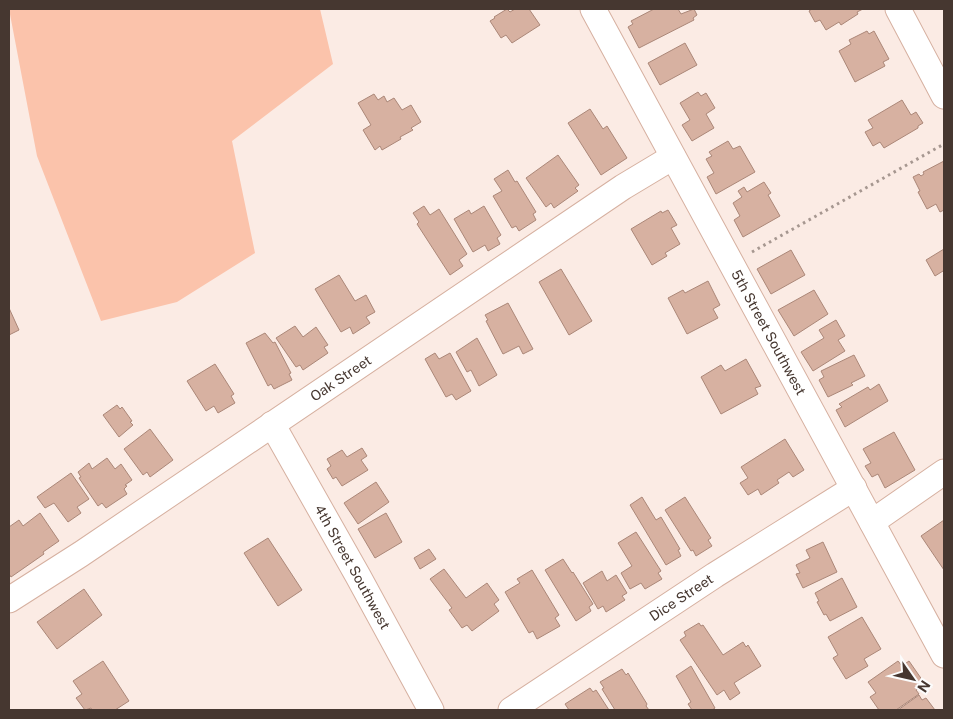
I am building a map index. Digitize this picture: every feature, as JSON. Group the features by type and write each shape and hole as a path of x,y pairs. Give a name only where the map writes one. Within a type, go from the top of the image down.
{"street":[{"name":"5th Street Southwest","path":"593,9 944,655"},
{"path":"898,9 944,96"},
{"name":"Oak Street","path":"9,600 81,554 623,187 673,157"},
{"name":"4th Street Southwest","path":"272,424 431,710"},
{"path":"872,522 944,472"},
{"name":"Dice Street","path":"510,710 536,703 715,574 854,488"}],"path":[{"path":"752,253 944,144"}],"shaded area":[{"path":"9,9 320,9 333,64 232,141 255,253 177,302 101,321 37,156"}],"building":[{"path":"507,9 510,12 515,9 529,9 540,25 512,43 506,35 501,38 490,21"},
{"path":"654,9 678,9 681,14 694,9 697,15 693,18 694,20 639,48 628,27 633,24 631,21"},
{"path":"812,9 863,9 841,25 839,22 826,30 820,20 815,22 809,11"},
{"path":"867,31 869,34 874,31 889,59 883,62 885,66 855,82 839,51 851,44 849,40"},
{"path":"685,43 697,65 660,85 648,63"},
{"path":"698,92 701,96 706,93 715,108 706,114 714,128 692,141 682,125 690,120 680,103"},
{"path":"374,94 378,100 384,96 387,102 394,98 402,110 411,105 421,122 411,128 413,130 400,137 401,139 382,150 380,146 375,150 363,130 371,125 358,103"},
{"path":"902,100 911,115 916,112 923,123 918,128 884,148 880,142 873,146 865,132 873,128 868,120"},
{"path":"590,109 603,129 607,126 627,158 601,175 568,123"},
{"path":"728,141 733,149 740,146 755,172 716,194 707,177 714,173 706,159 712,156 709,152"},
{"path":"558,155 579,185 575,188 578,191 554,208 551,203 546,207 526,178"},
{"path":"944,161 944,210 940,212 936,204 927,209 913,177 919,174 921,176 924,174 923,172"},
{"path":"508,170 536,212 533,214 536,220 519,231 516,226 512,228 493,196 502,191 494,179"},
{"path":"764,182 771,193 768,195 780,216 743,237 734,220 740,216 733,203 742,197 738,191 744,187 747,192"},
{"path":"424,206 430,215 439,209 467,254 459,260 463,266 450,275 417,224 419,222 413,213"},
{"path":"484,206 501,235 497,238 500,244 488,251 485,245 473,252 454,219 469,210 471,214"},
{"path":"668,210 677,225 671,228 680,244 665,253 667,256 652,265 631,229 661,211 662,213"},
{"path":"944,249 944,274 943,271 935,276 926,260"},
{"path":"791,250 805,275 771,294 757,269"},
{"path":"561,269 592,321 569,335 539,282"},
{"path":"339,275 355,301 366,295 375,312 366,317 370,323 353,334 350,327 341,332 315,289"},
{"path":"708,281 720,305 713,309 718,318 687,334 668,298 683,290 685,293"},
{"path":"814,290 828,314 794,336 778,310"},
{"path":"508,303 533,349 523,354 519,346 503,354 486,321 488,320 485,315"},
{"path":"9,308 19,330 9,335"},
{"path":"836,320 845,336 838,340 845,351 813,371 801,352 824,338 819,330"},
{"path":"295,326 303,337 316,327 328,345 324,347 328,353 303,370 300,365 296,367 276,338"},
{"path":"265,333 273,343 275,342 291,373 289,374 292,380 274,389 271,384 268,386 246,343"},
{"path":"477,338 497,375 479,386 471,370 467,372 456,352"},
{"path":"435,353 439,359 450,353 471,391 456,400 452,394 446,397 425,359"},
{"path":"854,355 865,376 851,383 853,385 828,397 819,380 824,377 821,371"},
{"path":"746,359 761,386 755,388 758,394 721,414 701,377 721,365 725,371"},
{"path":"215,364 234,394 231,396 235,403 218,413 214,406 206,411 187,381"},
{"path":"879,384 888,401 845,427 836,410 842,407 839,404 868,387 870,390"},
{"path":"117,405 120,409 122,407 133,425 119,437 103,415"},
{"path":"150,429 173,460 150,477 147,472 143,475 124,449"},
{"path":"894,432 915,470 885,488 878,474 872,477 865,466 871,463 863,449"},
{"path":"785,439 804,470 793,477 789,472 777,480 779,483 761,495 758,489 748,495 740,483 748,478 741,467"},
{"path":"362,448 367,456 361,460 368,470 342,486 336,477 333,479 327,469 331,466 327,459 342,450 347,457"},
{"path":"107,458 115,469 121,464 132,480 125,485 127,486 124,489 127,494 106,508 102,503 98,506 79,478 81,477 78,472 89,463 92,469"},
{"path":"71,473 89,499 77,507 81,513 68,522 54,503 45,508 37,497"},
{"path":"376,482 389,502 358,524 344,503"},
{"path":"642,497 656,520 661,517 680,549 678,550 681,556 666,565 630,505"},
{"path":"685,497 711,538 708,540 712,546 696,556 665,510"},
{"path":"40,513 59,541 11,577 9,574 9,527 19,520 23,526"},
{"path":"386,513 402,542 375,558 358,529"},
{"path":"944,520 944,570 921,536"},
{"path":"636,532 661,571 658,573 662,579 645,589 641,583 630,589 621,573 632,566 618,543"},
{"path":"268,538 302,590 278,606 244,553"},
{"path":"823,542 837,572 803,588 796,574 800,573 796,565 810,558 806,550"},
{"path":"429,549 436,559 420,569 414,558"},
{"path":"563,559 593,604 589,607 591,611 576,621 545,570"},
{"path":"444,569 466,598 487,583 499,600 494,604 499,611 472,631 467,625 462,628 449,610 452,608 430,579"},
{"path":"532,570 559,615 555,618 560,626 537,639 533,631 529,633 505,592 520,583 517,579"},
{"path":"602,571 607,581 616,575 627,593 622,596 625,600 606,612 603,606 598,609 583,583"},
{"path":"842,578 857,607 830,621 826,614 824,615 817,602 819,601 815,593"},
{"path":"84,589 102,615 57,649 37,622"},
{"path":"862,617 881,649 864,659 868,666 846,679 833,658 838,655 828,637"},
{"path":"699,623 701,626 703,625 723,655 743,642 746,647 748,645 761,666 734,683 740,693 730,700 724,690 717,695 680,640 686,636 684,632"},
{"path":"103,661 129,701 115,710 92,710 91,708 85,710 76,698 82,694 73,681"},
{"path":"898,661 902,666 909,661 925,684 916,690 919,694 896,710 879,710 870,697 876,693 868,682"},
{"path":"691,666 715,708 712,710 692,710 688,704 691,702 676,676"},
{"path":"622,669 626,675 628,673 649,710 615,710 602,689 604,688 600,682"},
{"path":"590,688 593,692 596,690 609,710 569,710 565,704"},
{"path":"919,695 922,700 926,698 935,710 898,710"}]}
